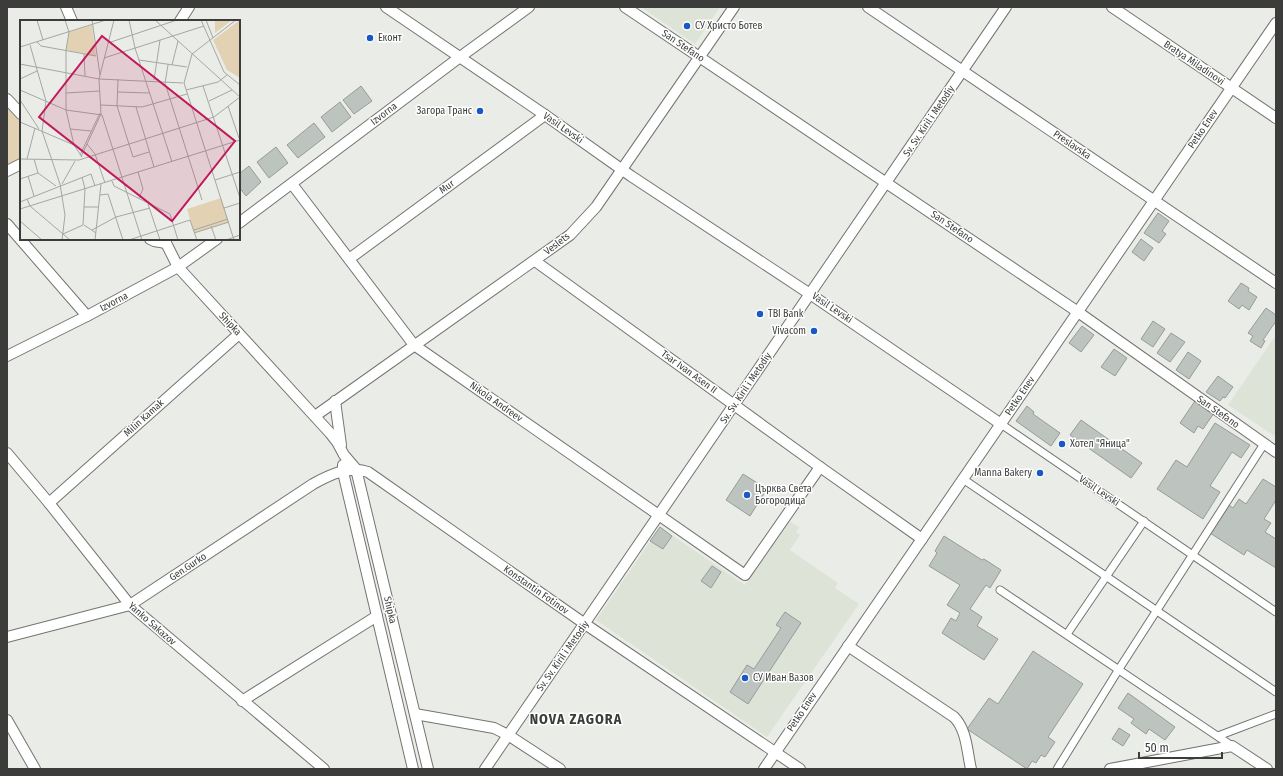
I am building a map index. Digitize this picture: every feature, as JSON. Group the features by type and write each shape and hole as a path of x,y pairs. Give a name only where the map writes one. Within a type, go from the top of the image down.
{"street":[{"path":"66,7 72,20"},
{"path":"181,20 189,7"},
{"name":"Vasil Levski","path":"386,7 545,115 622,170 810,294 1276,612"},
{"name":"Izvorna","path":"240,222 460,57 514,11 530,7"},
{"name":"San Stefano","path":"625,7 1078,312 1276,452"},
{"name":"Veslets","path":"315,416 570,235 596,207 734,7"},
{"name":"Preslavska","path":"868,7 1276,283"},
{"name":"Sv. Sv. Kiril i Metodiy","path":"485,769 1006,7"},
{"name":"Bratya Miladinovi","path":"1112,7 1276,118"},
{"name":"Petko Enev","path":"764,769 1276,23"},
{"path":"7,99 20,113"},
{"name":"Mur","path":"349,259 545,115"},
{"path":"7,171 20,164"},
{"name":"Nikola Andreev","path":"292,184 414,345 745,575 820,467"},
{"path":"7,224 20,239"},
{"path":"21,240 86,316"},
{"path":"152,240 165,241"},
{"name":"Izvorna","path":"7,356 178,268 216,240"},
{"name":"Shipka","path":"165,241 178,268 334,437 342,452 356,469 428,769"},
{"name":"Tsar Ivan Asen II","path":"535,261 820,467 922,538"},
{"name":"Milin Kamak","path":"49,503 239,334"},
{"path":"335,401 342,452"},
{"path":"1057,769 1119,669 1264,444"},
{"name":"Yanko Sakazov","path":"7,452 130,605 324,769"},
{"name":"Shipka","path":"342,452 343,472 414,769"},
{"name":"Gen.Gurko","path":"7,637 130,605 313,484 322,479 356,469"},
{"name":"Konstantin Fotinov","path":"356,469 368,472 585,624 800,769"},
{"path":"962,479 1276,692"},
{"path":"1067,634 1144,521"},
{"path":"1000,590 1267,769"},
{"path":"242,701 377,616"},
{"path":"848,646 954,717 959,722 963,729 970,769"},
{"path":"415,714 494,728 508,735 560,769"},
{"path":"1218,736 1276,714"},
{"path":"7,720 35,769"},
{"path":"1110,769 1232,746"}],"shaded area":[{"name":"СУ Христо Ботев","path":"641,7 720,7 695,44"},
{"path":"7,99 20,113 20,164 7,171"},
{"path":"1276,335 1276,437 1228,405"},
{"name":"СУ Иван Вазов","path":"789,521 799,527 796,532 800,535 790,550 838,583 835,588 859,604 767,737 596,620 660,527 745,585"}],"building":[{"path":"361,86 372,101 354,114 343,100"},
{"path":"340,102 351,117 332,132 321,117"},
{"path":"314,123 325,137 298,158 287,145"},
{"path":"276,147 288,163 269,178 257,162"},
{"path":"249,166 261,182 246,196 240,188 240,173"},
{"path":"1158,213 1169,221 1162,231 1166,234 1159,243 1144,233"},
{"path":"1141,239 1153,248 1144,261 1132,252"},
{"path":"1241,283 1249,288 1248,291 1257,297 1249,310 1242,305 1239,309 1228,301"},
{"path":"1266,308 1276,315 1276,321 1263,340 1265,341 1261,348 1250,341 1253,336 1248,333"},
{"path":"1153,321 1165,329 1153,347 1141,339"},
{"path":"1082,326 1094,335 1081,352 1069,343"},
{"path":"1171,333 1185,342 1170,362 1157,353"},
{"path":"1114,349 1127,358 1115,376 1101,367"},
{"path":"1188,352 1201,361 1189,379 1176,370"},
{"path":"1218,376 1233,387 1225,398 1223,397 1220,401 1206,392"},
{"path":"1195,401 1214,413 1203,429 1198,426 1194,433 1180,423"},
{"path":"1027,406 1034,412 1033,414 1060,433 1051,446 1016,421"},
{"path":"1081,420 1142,463 1131,478 1070,435"},
{"path":"1215,423 1250,445 1241,458 1232,452 1210,486 1220,492 1203,519 1157,489 1176,460 1187,467"},
{"name":"Църква Света Богородица","path":"743,474 767,489 750,516 726,500"},
{"path":"1263,479 1276,487 1276,500 1264,519 1271,523 1265,532 1276,539 1276,568 1247,550 1244,555 1210,533 1229,505 1233,508 1239,499 1246,504"},
{"path":"660,527 672,536 663,549 650,541"},
{"path":"944,536 1001,570 990,588 986,585 970,609 982,617 977,626 998,639 984,660 942,633 951,618 956,621 960,613 947,605 960,585 929,566 937,553 935,551"},
{"path":"712,566 721,572 711,588 701,581"},
{"path":"785,612 801,623 748,704 730,692 747,665 754,669 781,628 776,625"},
{"path":"1033,651 1083,684 1048,737 1055,742 1045,757 1041,755 1036,763 1032,761 1027,769 967,729 989,698 998,704"},
{"path":"1128,693 1175,727 1165,740 1149,729 1146,734 1131,723 1134,719 1118,708"},
{"path":"1119,728 1130,735 1123,746 1112,739"}],"place":[{"name":"СУ Христо Ботев","path":"687,26"},
{"name":"Еконт","path":"370,38"},
{"name":"Загора Транс","path":"480,111"},
{"name":"TBI Bank","path":"760,314"},
{"name":"Vivacom","path":"814,331"},
{"name":"Хотел \"Яница\"","path":"1062,444"},
{"name":"Manna Bakery","path":"1040,473"},
{"name":"Църква Света Богородица","path":"747,495"},
{"name":"СУ Иван Вазов","path":"745,678"}],"district":[{"name":"NOVA ZAGORA","path":"576,719"}]}
